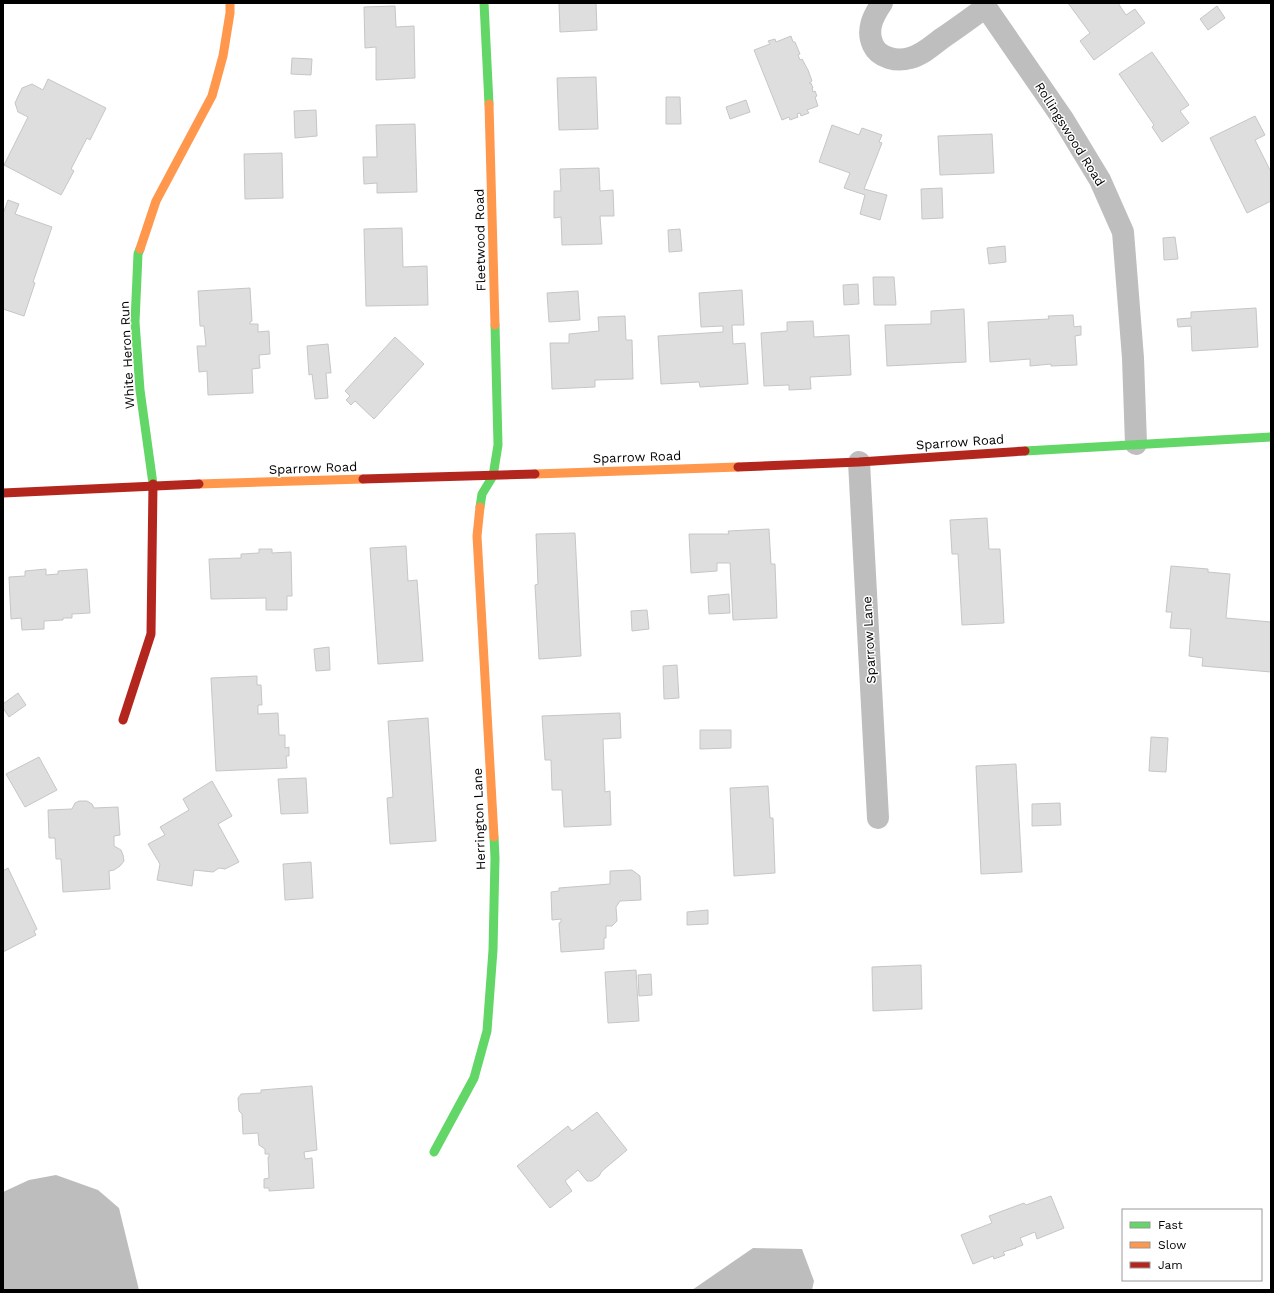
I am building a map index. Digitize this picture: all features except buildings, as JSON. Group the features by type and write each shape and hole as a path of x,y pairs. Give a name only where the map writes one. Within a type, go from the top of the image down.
{"street":[{"name":"White Heron Run","path":"123,720 151,634 153,485 140,390 135,322 138,254 156,201 212,96 223,56 230,13 230,3"},
{"name":"Fleetwood Road","path":"484,3 490,131 498,445 492,476"},
{"path":"882,3 872,19 869,32 873,46 882,55 893,60 909,59 922,53 985,5"},
{"name":"Rollingswood Road","path":"985,5 1063,119 1100,180 1123,232 1133,358 1136,444"},
{"name":"Sparrow Road","path":"3,493 153,485 492,476 860,462 1136,444 1271,437"},
{"name":"Sparrow Lane","path":"860,462 878,818"},
{"name":"Herrington Lane","path":"434,1152 474,1078 487,1031 493,950 495,858 477,536 482,494 492,476"}],"shaded area":[{"path":"56,1175 98,1190 119,1208 139,1290 3,1290 3,1192 29,1180"},
{"path":"753,1248 802,1249 814,1281 812,1290 692,1290"}],"traffic: fast":[{"path":"484,3 489,104"},
{"path":"140,249 138,254 135,322 140,390 153,484"},
{"path":"480,507 482,494 493,476 498,445 495,325"},
{"path":"1025,451 1271,437"},
{"path":"434,1152 474,1078 487,1031 493,950 494,837"}],"traffic: slow":[{"path":"140,249 156,201 212,96 223,56 230,13 230,3"},
{"path":"489,104 495,325"},
{"path":"535,474 738,467"},
{"path":"199,484 363,479"},
{"path":"480,507 477,536 494,837"}],"traffic: jam":[{"path":"738,467 859,462 1025,451"},
{"path":"363,479 535,474"},
{"path":"123,720 151,634 153,484"},
{"path":"3,493 199,484"}]}
